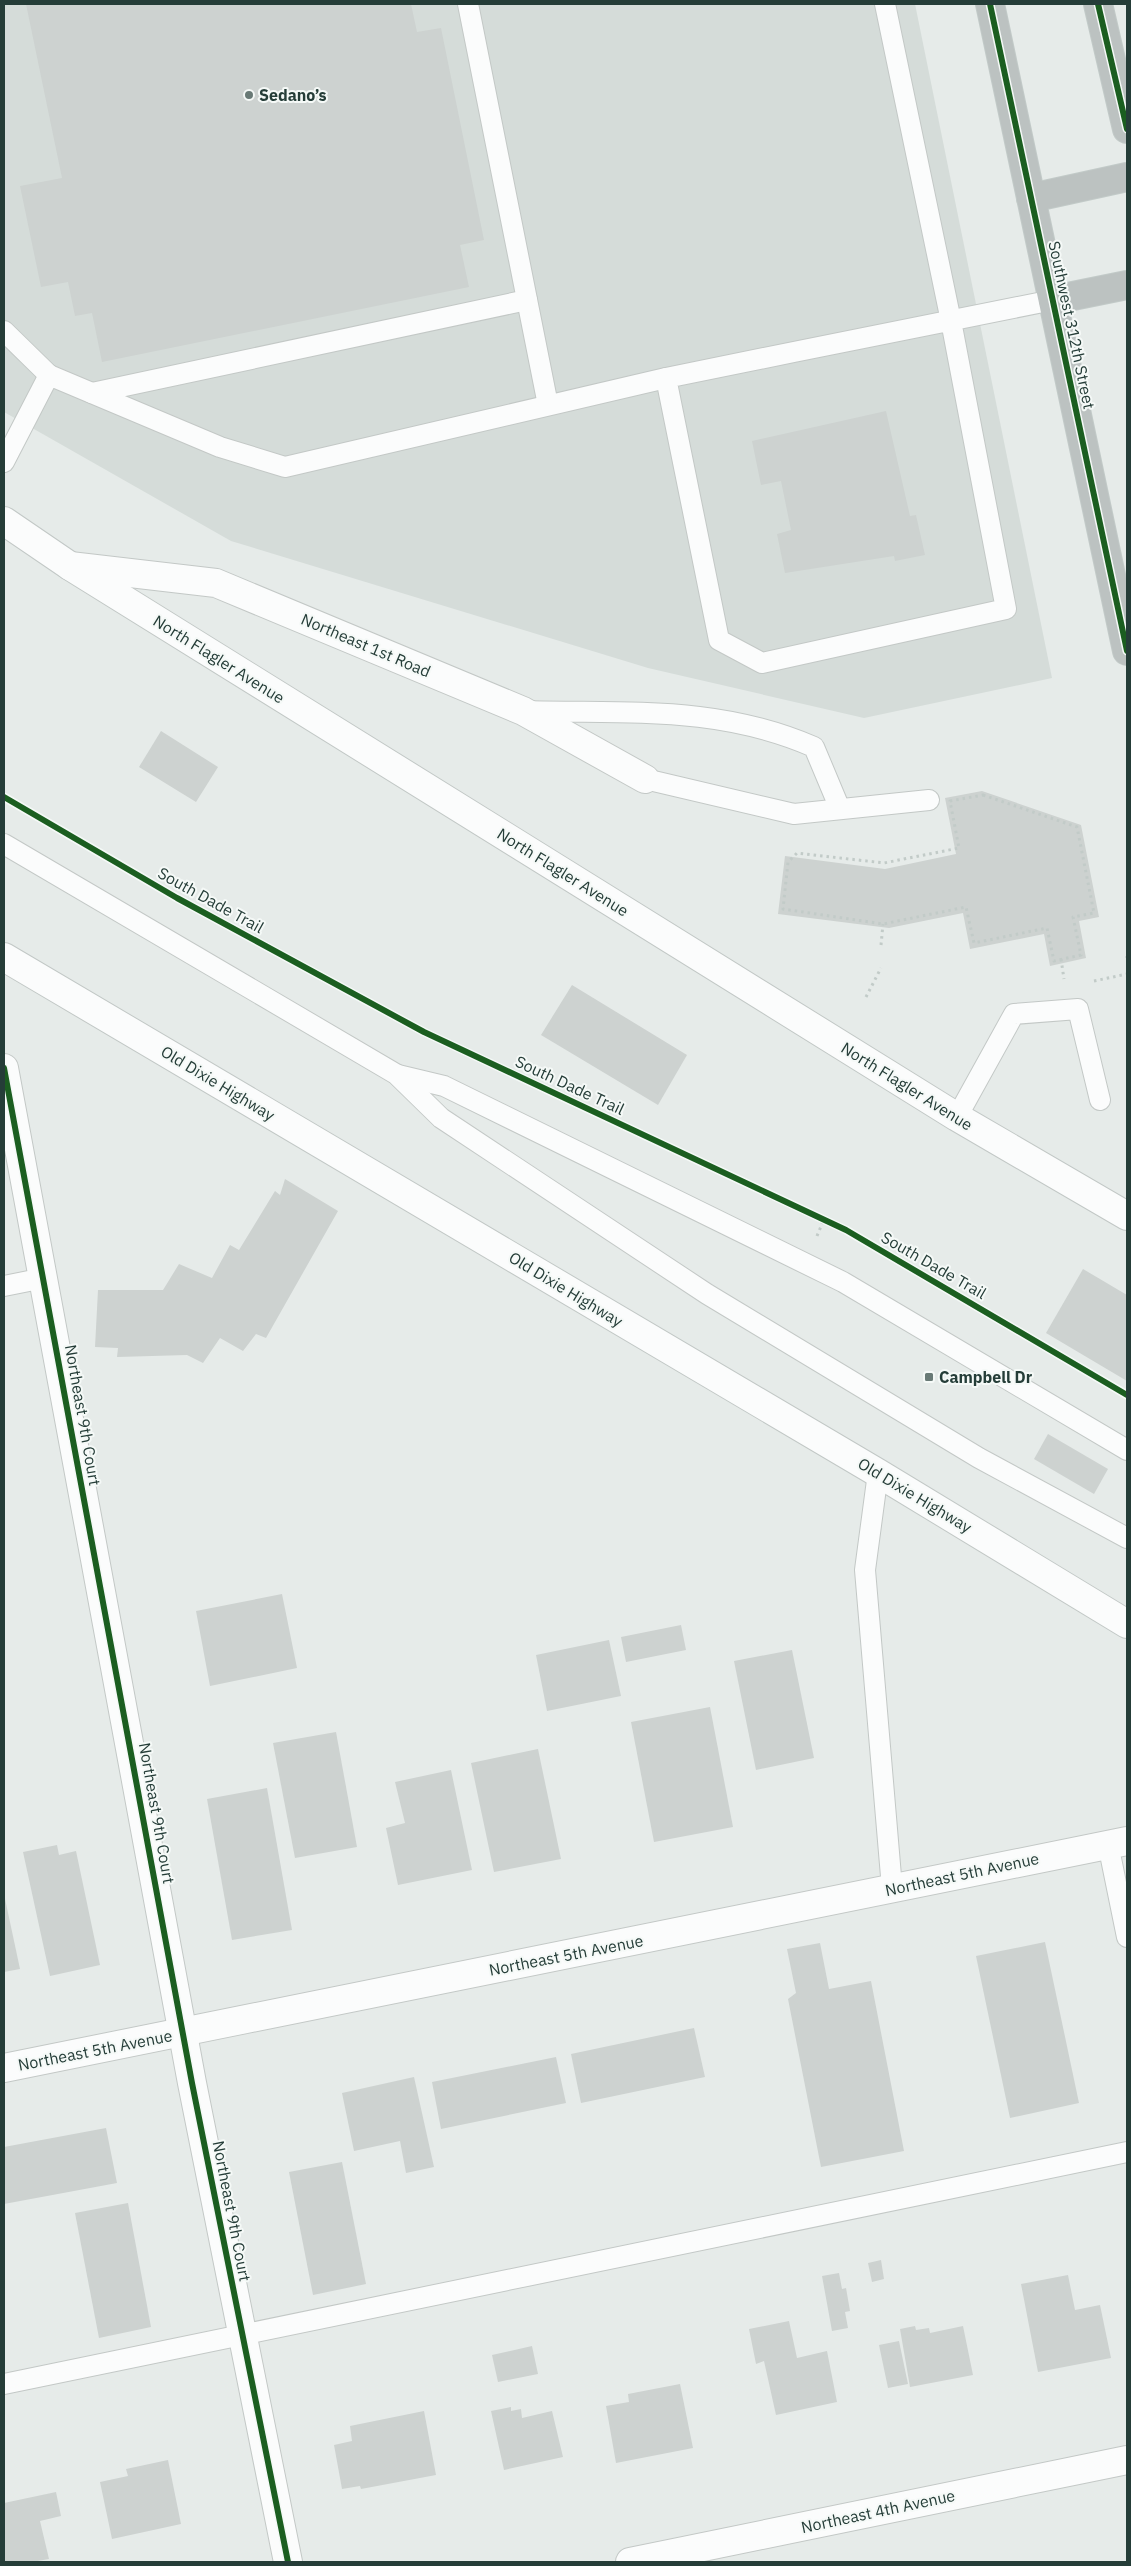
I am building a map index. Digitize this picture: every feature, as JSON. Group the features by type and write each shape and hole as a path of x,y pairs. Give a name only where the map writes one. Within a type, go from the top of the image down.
{"highway":[{"name":"Southwest 312th Street","path":"990,4 1127,651"},
{"path":"1098,4 1127,129"},
{"path":"1030,198 1127,177"},
{"path":"1053,300 1127,286"}],"street":[{"name":"North Flagler Avenue","path":"4,520 70,566 957,1117 1127,1216"},
{"name":"Northeast 1st Road","path":"70,566 216,583 524,711 645,779"},
{"name":"Old Dixie Highway","path":"4,956 878,1473 1127,1624"},
{"name":"Northeast 9th Court","path":"4,1068 13,1161 44,1278 183,2032 288,2562"},
{"name":"Northeast 5th Avenue","path":"4,2068 1117,1842"},
{"name":"Northeast 4th Avenue","path":"630,2562 1127,2460"}],"lane":[{"path":"468,4 548,405"},
{"path":"666,378 719,640 762,663 1006,609 951,321 885,4"},
{"path":"92,393 527,300"},
{"path":"4,331 50,375 220,447 285,467 666,378 1053,300"},
{"path":"4,462 50,375"},
{"path":"524,711 664,712 721,718 782,733 814,747 840,810"},
{"path":"645,779 794,814 929,800"},
{"path":"4,844 396,1074 441,1118 707,1294 979,1458 1127,1538"},
{"path":"957,1117 1014,1014 1078,1009 1100,1100"},
{"path":"396,1074 444,1086 843,1282 1127,1450"},
{"path":"4,1286 44,1278"},
{"path":"878,1473 865,1570 892,1888"},
{"path":"1117,1842 1127,1936"},
{"path":"4,2384 1126,2157"}],"path":[{"path":"983,795 1077,827 1094,913 1074,917 1081,955 1054,961 1047,928 974,943 966,906 883,924 783,909 788,862 797,853 884,864 959,848 950,800 983,795"},
{"path":"881,945 883,924"},
{"path":"866,996 881,968"},
{"path":"816,1214 833,1223"},
{"path":"816,1239 824,1219"}],"shaded area":[{"path":"4,4 915,4 1052,678 864,718 648,668 231,541 4,412"}],"building":[{"path":"26,4 411,4 417,32 441,28 484,240 460,245 469,287 102,362 92,313 75,316 68,282 41,287 20,186 62,178"},
{"path":"886,411 910,516 916,515 925,555 895,561 894,556 785,573 777,534 791,530 781,481 761,485 752,441"},
{"path":"161,731 218,767 196,802 139,767"},
{"path":"982,791 1081,825 1099,917 1079,921 1086,958 1050,966 1044,934 970,949 963,913 889,928 778,914 785,856 885,869 956,854 945,798"},
{"path":"572,985 687,1055 658,1105 541,1035"},
{"path":"285,1179 338,1211 266,1338 256,1334 243,1351 220,1338 203,1363 187,1355 117,1357 118,1348 95,1347 98,1290 163,1290 179,1264 212,1278 230,1245 239,1250 275,1191 280,1195"},
{"path":"1083,1269 1127,1295 1127,1381 1046,1333"},
{"path":"1048,1434 1108,1469 1094,1494 1034,1459"},
{"path":"282,1594 297,1668 210,1686 196,1611"},
{"path":"681,1625 686,1650 626,1662 621,1637"},
{"path":"609,1640 621,1696 547,1711 536,1655"},
{"path":"792,1650 814,1758 756,1770 734,1661"},
{"path":"710,1707 733,1827 654,1842 631,1722"},
{"path":"336,1732 357,1847 295,1858 273,1743"},
{"path":"538,1749 561,1859 494,1872 471,1763"},
{"path":"451,1770 472,1870 398,1885 386,1828 405,1823 395,1782"},
{"path":"267,1788 292,1930 232,1940 207,1799"},
{"path":"57,1845 59,1855 76,1851 100,1965 50,1976 23,1852"},
{"path":"4,1894 20,1969 4,1972"},
{"path":"1045,1942 1079,2103 1010,2118 976,1956"},
{"path":"820,1943 829,1989 871,1981 904,2151 821,2167 788,1999 796,1993 787,1949"},
{"path":"694,2028 705,2077 581,2103 571,2054"},
{"path":"556,2057 566,2103 441,2129 432,2082"},
{"path":"414,2077 434,2167 406,2173 400,2141 354,2151 342,2093"},
{"path":"106,2128 117,2183 4,2204 4,2147"},
{"path":"342,2162 366,2284 313,2295 289,2172"},
{"path":"128,2203 151,2327 99,2338 75,2213"},
{"path":"881,2260 884,2279 872,2282 868,2263"},
{"path":"839,2273 842,2289 846,2288 850,2311 845,2312 848,2328 832,2331 822,2276"},
{"path":"1068,2275 1075,2310 1100,2305 1111,2358 1038,2372 1021,2284"},
{"path":"789,2321 797,2358 827,2351 837,2402 776,2415 764,2361 756,2364 749,2329"},
{"path":"915,2326 916,2330 929,2328 930,2333 963,2326 973,2375 910,2387 900,2329"},
{"path":"899,2341 908,2384 888,2388 879,2345"},
{"path":"532,2346 538,2374 498,2382 492,2355"},
{"path":"680,2384 693,2448 616,2463 606,2406 629,2402 628,2394"},
{"path":"511,2407 511,2411 521,2409 522,2418 552,2411 563,2457 504,2470 491,2411"},
{"path":"424,2411 436,2475 361,2489 360,2486 342,2489 334,2445 352,2441 350,2426"},
{"path":"168,2460 181,2524 112,2539 100,2482 128,2476 126,2469"},
{"path":"56,2492 61,2516 40,2521 49,2559 32,2562 4,2562 4,2503"}],"cycle path":[{"path":"990,4 1127,651"},
{"path":"1098,4 1127,129"},
{"name":"South Dade Trail","path":"4,797 177,898 424,1032 846,1230 1127,1395"},
{"path":"4,1068 192,2083 288,2562"}],"place":[{"name":"Sedano’s","path":"249,95"},
{"name":"Campbell Dr","path":"929,1377"}]}
